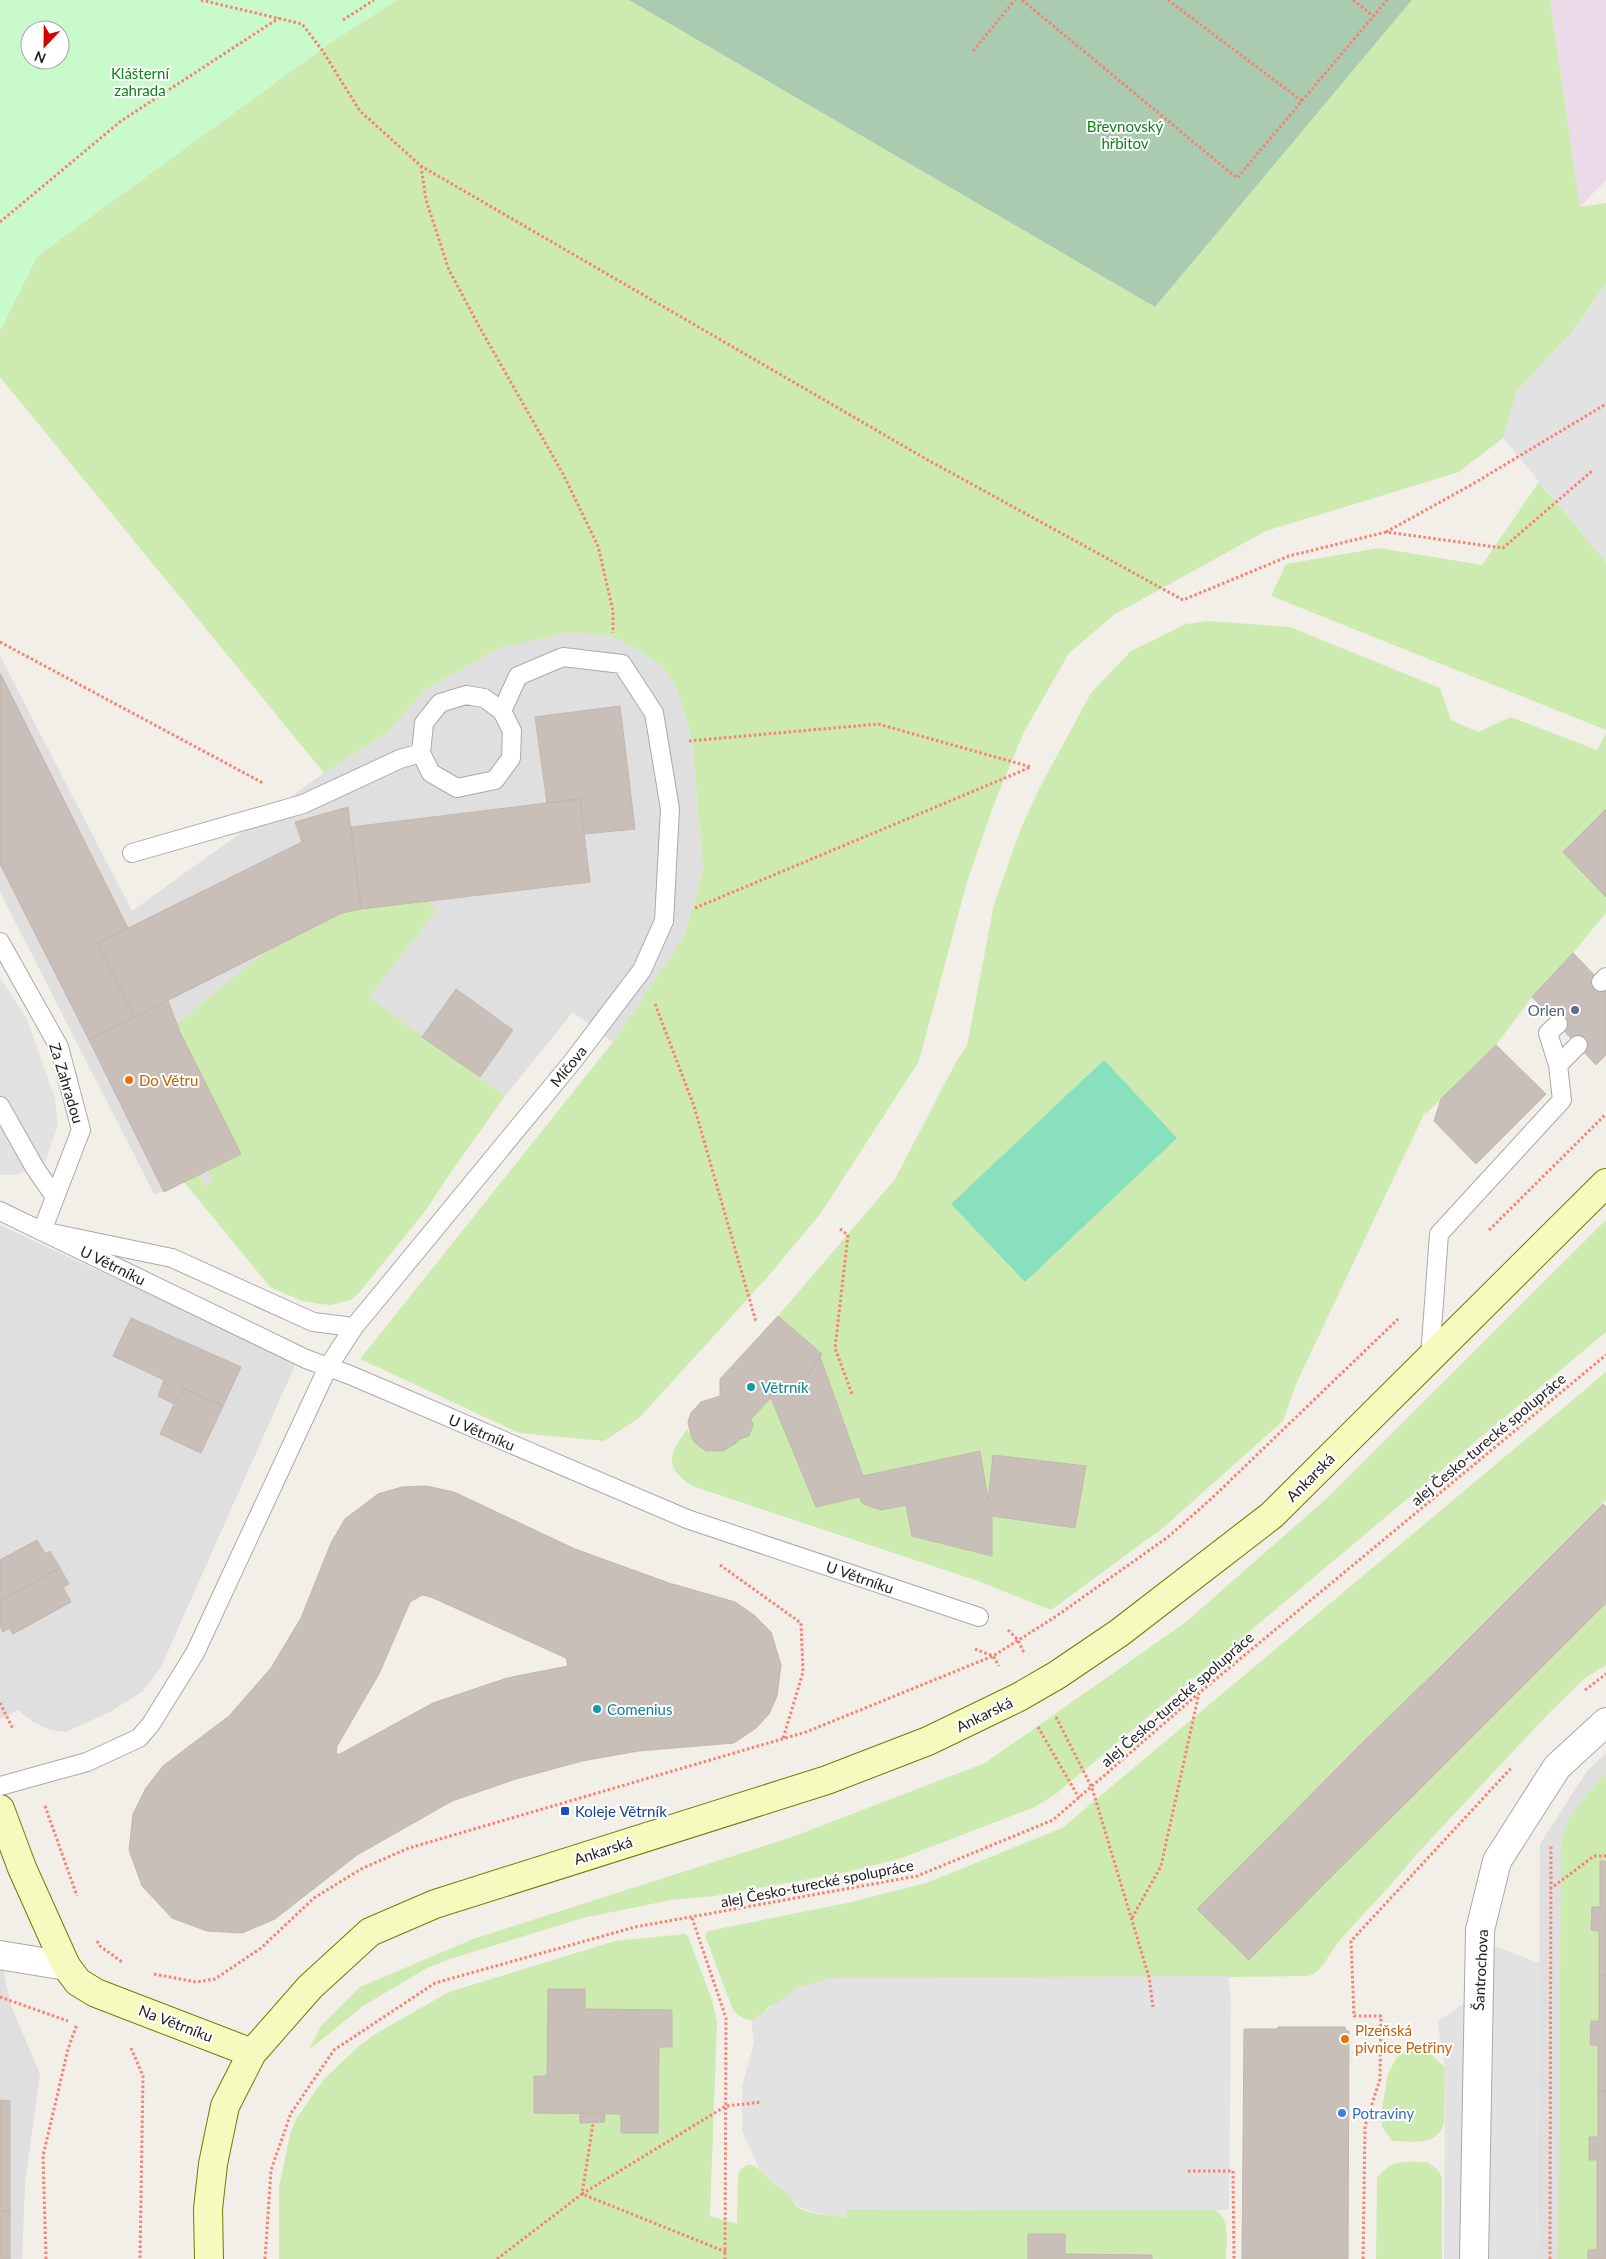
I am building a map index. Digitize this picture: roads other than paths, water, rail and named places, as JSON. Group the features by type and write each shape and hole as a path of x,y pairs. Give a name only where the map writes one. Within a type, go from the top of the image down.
{"street":[{"name":"Ankarská","path":"252,2053 310,1987 370,1932 435,1904 827,1780 928,1741 1040,1685 1119,1633 1272,1516 1606,1183"},
{"name":"Šantrochova","path":"1474,2259 1480,1930 1497,1861 1557,1766 1606,1722"},
{"name":"Na Větrníku","path":"0,1809 22,1868 66,1966 78,1982 96,1993 252,2053"},
{"path":"0,1955 66,1966"},
{"path":"209,2259 208,2209 225,2106 252,2053"}],"lane":[{"name":"Míčova","path":"0,1786 87,1762 139,1738 151,1724 195,1653 328,1367 354,1327 573,1061 642,970 664,921 670,809 654,713 622,664 563,657 518,676 502,711"},
{"path":"466,695 484,698 502,711 512,731 511,758 495,780 457,788 431,773 421,753 424,722 440,703 466,695"},
{"path":"132,854 303,804 400,759 421,753"},
{"name":"Za Zahradou","path":"0,942 58,1047 80,1130 42,1231"},
{"path":"1430,1357 1439,1234 1562,1100 1558,1066 1548,1033 1558,1024"},
{"path":"1558,1066 1578,1045"},
{"path":"0,1106 35,1168 55,1197"},
{"name":"U Větrníku","path":"0,1211 306,1359 687,1519 979,1617"},
{"path":"42,1231 172,1258 313,1322 354,1327"}],"place":[{"name":"Orlen","path":"1575,1010"},
{"name":"Do Větru","path":"129,1080"},
{"name":"Větrník","path":"751,1387"},
{"name":"Comenius","path":"597,1709"},
{"name":"Koleje Větrník","path":"565,1811"},
{"name":"Plzeňská pivnice Petřiny","path":"1345,2039"},
{"name":"Potraviny","path":"1342,2113"}],"park label":[{"name":"Klášterní zahrada","path":"140,82"},
{"name":"Břevnovský hřbitov","path":"1125,134"}]}
